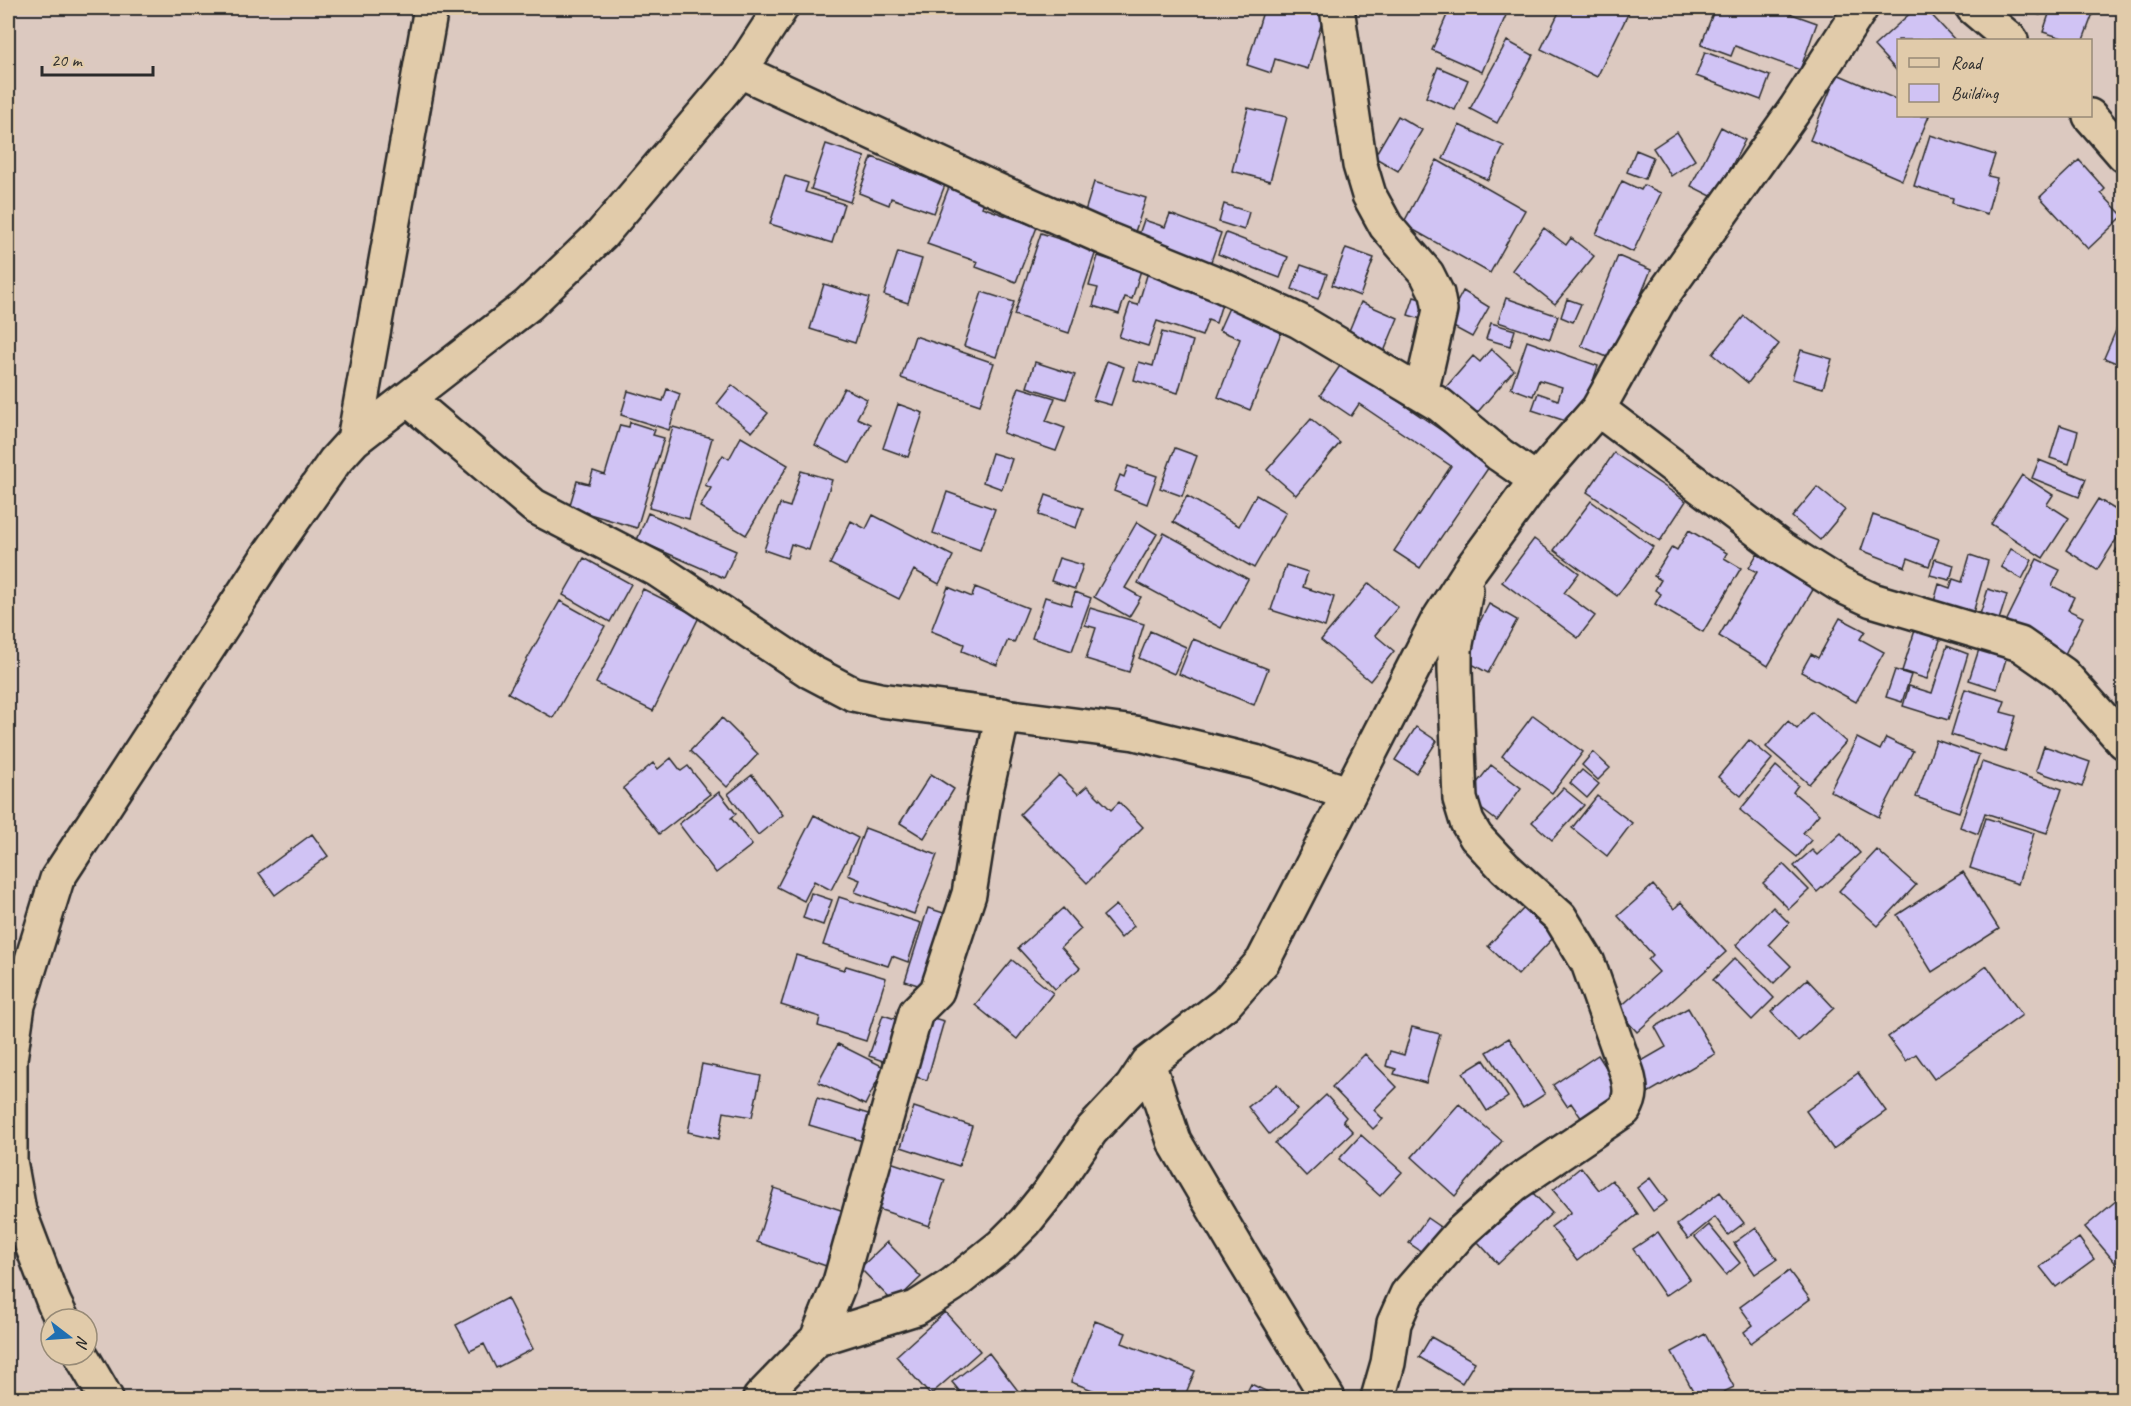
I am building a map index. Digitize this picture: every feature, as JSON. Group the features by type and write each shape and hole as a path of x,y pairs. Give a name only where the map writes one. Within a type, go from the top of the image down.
{"street":[{"path":"354,440 431,8"},
{"path":"56,1307 19,1211 10,1161 10,1059 18,1005 57,879 270,553 335,461 354,440 528,305 602,234 740,71 781,8"},
{"path":"1337,8 1360,165 1369,195 1386,226 1427,274 1437,294 1440,310 1421,393"},
{"path":"817,1339 916,1308 952,1285 1002,1245 1025,1222 1050,1191 1091,1131 1131,1087 1148,1062 1226,1003 1263,961 1347,793 1437,622 1471,569 1536,480 1598,408 1658,302 1796,108 1862,8"},
{"path":"1972,8 2010,39"},
{"path":"740,71 994,189 1107,239 1223,286 1299,321 1440,405 1536,480"},
{"path":"2091,117 2124,155"},
{"path":"408,399 534,506 656,569 811,672 853,694 880,700 1135,733 1256,762 1347,793"},
{"path":"1598,408 1781,548 1840,585 1872,600 2020,644 2063,674 2124,742"},
{"path":"1378,1398 1388,1363 1394,1323 1407,1294 1461,1232 1515,1184 1624,1110 1630,1100 1627,1073 1588,963 1560,916 1505,868 1476,837 1467,822 1460,799 1455,649 1471,569"},
{"path":"760,1398 817,1339 840,1282 916,1012 937,991 969,894 984,800 1003,715"},
{"path":"1148,1062 1174,1141 1328,1398"},
{"path":"88,1367 106,1398"}],"building":[{"path":"1264,8 1300,8 1324,15 1308,69 1275,59 1271,73 1247,65"},
{"path":"1450,8 1509,8 1482,72 1432,50"},
{"path":"1561,8 1631,8 1597,77 1541,49"},
{"path":"1715,8 1775,8 1817,23 1800,70 1735,46 1731,56 1701,45"},
{"path":"1916,8 1925,8 1954,39 1897,39 1897,71 1874,46"},
{"path":"2016,8 2043,8 2040,15"},
{"path":"2051,8 2095,8 2083,39 2066,39 2043,32"},
{"path":"1507,41 1533,55 1497,123 1470,109"},
{"path":"1705,52 1770,76 1761,100 1696,76"},
{"path":"1438,67 1468,80 1455,110 1426,97"},
{"path":"1837,74 1897,100 1897,117 1929,117 1902,180 1810,140"},
{"path":"1248,108 1287,117 1270,181 1232,171"},
{"path":"1398,116 1422,130 1398,171 1374,157"},
{"path":"1459,125 1504,146 1488,180 1443,159"},
{"path":"1721,127 1745,140 1715,198 1691,186"},
{"path":"1677,132 1695,160 1671,176 1653,148"},
{"path":"1930,135 1995,155 1988,176 1997,178 1987,214 1952,203 1953,198 1914,186"},
{"path":"826,144 865,157 850,202 811,189"},
{"path":"1636,150 1653,157 1645,179 1627,172"},
{"path":"872,157 945,185 934,213 891,198 889,205 859,193"},
{"path":"1437,160 1525,210 1490,273 1403,224"},
{"path":"2079,160 2105,189 2101,193 2123,216 2088,249 2040,197"},
{"path":"785,176 808,183 805,192 844,204 832,243 770,224"},
{"path":"1622,181 1641,190 1644,185 1661,193 1633,252 1596,234"},
{"path":"1094,182 1146,198 1134,235 1083,218"},
{"path":"949,187 985,200 982,207 1037,227 1016,282 976,267 978,262 927,244"},
{"path":"1224,204 1249,212 1244,230 1219,222"},
{"path":"1170,214 1221,233 1208,270 1136,243 1144,220 1165,227"},
{"path":"1544,228 1566,245 1571,238 1594,256 1555,304 1512,270"},
{"path":"1041,233 1096,251 1069,333 1014,315"},
{"path":"1226,233 1288,257 1280,278 1218,254"},
{"path":"1346,248 1374,258 1360,296 1332,285"},
{"path":"898,252 922,259 908,303 884,295"},
{"path":"1098,256 1141,270 1132,299 1125,297 1119,314 1093,306 1098,288 1089,286"},
{"path":"1618,256 1651,270 1614,360 1581,346"},
{"path":"1301,265 1327,274 1318,299 1292,289"},
{"path":"1148,272 1224,297 1216,323 1208,320 1202,336 1157,321 1148,346 1119,337 1130,303 1138,305"},
{"path":"824,284 869,298 855,343 810,329"},
{"path":"1463,291 1489,307 1472,337 1446,323"},
{"path":"982,292 1014,302 996,357 964,346"},
{"path":"1414,297 1437,304 1431,322 1408,315"},
{"path":"1506,298 1558,316 1550,339 1498,322"},
{"path":"1567,299 1581,304 1573,322 1561,317"},
{"path":"1232,301 1285,323 1250,410 1218,397 1240,339 1219,330"},
{"path":"1361,302 1398,318 1383,354 1346,338"},
{"path":"2124,312 2124,366 2104,358"},
{"path":"1744,316 1779,344 1748,383 1713,354"},
{"path":"1491,323 1515,330 1510,346 1486,339"},
{"path":"1162,332 1193,341 1178,393 1134,380 1139,362 1153,366"},
{"path":"915,336 994,363 980,405 901,378"},
{"path":"1527,341 1598,366 1578,425 1532,410 1538,393 1558,400 1562,387 1539,380 1533,396 1511,388"},
{"path":"1491,349 1514,370 1470,421 1440,394 1473,356 1480,362"},
{"path":"1801,350 1832,359 1823,388 1792,379"},
{"path":"1107,361 1124,367 1111,405 1093,400"},
{"path":"1035,362 1075,375 1066,399 1027,387"},
{"path":"1342,363 1491,464 1420,568 1394,551 1451,466 1359,404 1351,416 1320,395"},
{"path":"732,385 768,413 752,432 717,404"},
{"path":"1019,387 1055,398 1046,421 1065,428 1056,451 1003,433"},
{"path":"844,388 867,399 857,418 870,424 850,463 815,445"},
{"path":"667,389 680,394 669,430 621,415 628,391 663,401"},
{"path":"898,404 923,413 908,457 883,448"},
{"path":"1311,419 1340,443 1296,495 1267,470"},
{"path":"630,422 655,430 653,435 664,438 637,528 569,508 577,481 589,484 593,471 605,475 620,425 629,427"},
{"path":"2060,425 2078,431 2069,464 2050,458"},
{"path":"673,427 712,438 689,519 649,508"},
{"path":"741,437 788,465 746,535 700,507 711,488 705,485 723,455 729,459"},
{"path":"1175,448 1197,456 1182,496 1160,488"},
{"path":"992,453 1012,459 1002,489 983,482"},
{"path":"1614,453 1686,501 1660,541 1587,492"},
{"path":"2039,460 2086,479 2079,497 2032,478"},
{"path":"1128,466 1157,476 1147,504 1114,491 1120,475 1124,477"},
{"path":"801,471 832,480 809,550 791,544 787,558 764,550 780,504 790,507"},
{"path":"2022,475 2053,495 2047,504 2069,518 2043,558 1991,524"},
{"path":"1817,487 1845,510 1820,540 1792,517"},
{"path":"947,492 995,509 980,550 933,533"},
{"path":"1046,495 1083,508 1076,528 1039,515"},
{"path":"1256,495 1286,512 1254,568 1173,522 1187,496 1239,526"},
{"path":"2098,499 2124,515 2124,527 2097,570 2066,550"},
{"path":"1591,501 1653,547 1617,596 1554,550"},
{"path":"648,513 736,551 724,578 637,540"},
{"path":"873,515 953,556 939,584 914,570 899,599 830,564 851,521 866,529"},
{"path":"1873,515 1939,539 1929,566 1908,558 1905,567 1861,550"},
{"path":"1137,522 1157,534 1125,588 1141,597 1129,617 1094,597"},
{"path":"1689,530 1727,553 1724,558 1741,568 1703,632 1655,604 1661,594 1655,590 1661,580 1654,576 1672,547 1677,550"},
{"path":"1164,533 1248,579 1221,628 1138,583"},
{"path":"1534,539 1579,573 1564,593 1595,616 1578,638 1502,582"},
{"path":"2124,539 2124,557 2115,552"},
{"path":"2011,549 2032,560 2022,579 2001,567"},
{"path":"1757,554 1814,588 1768,666 1719,636 1757,572 1749,568"},
{"path":"1970,555 1988,561 1971,620 1932,609 1939,584 1950,588 1953,579 1962,582"},
{"path":"584,558 631,584 610,622 563,595"},
{"path":"1059,558 1083,565 1075,589 1051,581"},
{"path":"1935,559 1954,565 1950,580 1930,575"},
{"path":"2037,559 2060,570 2052,586 2074,597 2068,610 2083,617 2063,658 2003,628"},
{"path":"1286,565 1308,572 1303,587 1334,597 1325,627 1271,610"},
{"path":"1369,583 1398,607 1375,635 1394,651 1370,681 1321,640"},
{"path":"948,587 972,597 975,587 1028,608 1014,643 1008,640 997,665 962,651 964,644 931,631"},
{"path":"643,589 699,617 653,711 596,683"},
{"path":"1988,589 2007,595 1996,629 1977,624"},
{"path":"1075,592 1091,598 1072,651 1032,638 1045,597 1071,605"},
{"path":"560,601 605,626 553,718 508,693"},
{"path":"1489,604 1517,620 1488,673 1461,658"},
{"path":"1090,608 1144,624 1129,672 1086,659 1096,628 1085,625"},
{"path":"1840,618 1865,631 1860,639 1884,652 1856,702 1801,672 1811,654 1818,658"},
{"path":"1917,624 1942,634 1927,679 1902,671"},
{"path":"1150,631 1186,647 1174,674 1139,658"},
{"path":"1193,639 1268,669 1254,705 1179,674"},
{"path":"1982,640 2009,649 1997,689 1969,680"},
{"path":"1947,646 1968,654 1948,720 1903,706 1909,686 1932,693"},
{"path":"1895,670 1911,675 1902,702 1886,697"},
{"path":"1965,689 2005,701 2001,712 2016,716 2005,752 1951,735"},
{"path":"1812,712 1846,742 1809,784 1766,747 1788,721 1797,729"},
{"path":"1533,715 1583,752 1552,793 1502,756"},
{"path":"722,718 758,754 727,787 690,751"},
{"path":"1416,727 1437,741 1416,773 1395,760"},
{"path":"1857,738 1880,750 1886,738 1913,751 1879,817 1830,791"},
{"path":"1749,740 1772,759 1741,796 1718,777"},
{"path":"1936,740 1979,755 1959,812 1916,797"},
{"path":"2044,746 2090,762 2082,787 2036,771"},
{"path":"1593,752 1610,768 1598,780 1582,765"},
{"path":"671,758 681,771 688,766 710,794 659,834 623,788 653,763 658,769"},
{"path":"1982,762 2062,789 2047,833 1985,813 1978,834 1960,827"},
{"path":"1491,765 1521,788 1497,821 1466,797"},
{"path":"1776,766 1798,785 1793,792 1819,814 1803,833 1811,840 1797,857 1740,810"},
{"path":"1582,770 1599,784 1587,798 1570,783"},
{"path":"931,774 954,789 924,838 900,823"},
{"path":"752,775 783,815 758,835 728,794"},
{"path":"1059,775 1078,794 1087,786 1111,810 1119,802 1143,827 1087,883 1020,814"},
{"path":"1563,788 1584,805 1552,840 1532,822"},
{"path":"719,792 736,814 731,818 752,845 716,873 679,824"},
{"path":"1597,796 1632,823 1607,856 1572,828"},
{"path":"814,815 858,838 831,890 814,881 804,901 777,887"},
{"path":"1986,818 2034,833 2018,884 1970,868"},
{"path":"865,828 937,855 914,914 855,892 860,880 848,875"},
{"path":"1841,833 1860,853 1817,892 1794,866 1812,850 1817,855"},
{"path":"312,834 328,856 275,895 259,873"},
{"path":"1877,850 1916,885 1878,926 1839,891"},
{"path":"1783,864 1809,890 1789,909 1763,883"},
{"path":"1963,872 1999,929 1932,972 1897,915"},
{"path":"1653,885 1674,909 1681,902 1726,952 1637,1032 1617,1010 1659,972 1648,960 1653,955 1618,916"},
{"path":"811,893 832,900 823,925 803,918"},
{"path":"839,897 921,923 908,962 892,956 888,966 823,945"},
{"path":"1116,905 1134,926 1121,938 1103,916"},
{"path":"1773,907 1789,923 1769,944 1791,966 1774,983 1736,945"},
{"path":"928,908 956,917 934,990 905,981"},
{"path":"1063,908 1081,929 1061,947 1080,968 1055,989 1018,948"},
{"path":"1524,908 1554,937 1518,975 1488,946"},
{"path":"796,955 844,970 846,966 886,978 866,1041 818,1026 820,1017 781,1005"},
{"path":"1735,958 1774,998 1752,1020 1713,980"},
{"path":"1012,960 1053,993 1017,1039 975,1005"},
{"path":"1987,966 2022,1015 1934,1079 1916,1054 1906,1061 1888,1037"},
{"path":"1807,979 1834,1008 1798,1041 1771,1012"},
{"path":"1688,1008 1715,1054 1646,1094 1631,1067 1666,1047 1655,1027"},
{"path":"919,1014 944,1021 927,1080 902,1073"},
{"path":"883,1015 911,1024 897,1066 869,1056"},
{"path":"1412,1027 1440,1034 1426,1083 1394,1074 1396,1069 1386,1066 1390,1051 1404,1055"},
{"path":"1509,1038 1545,1094 1523,1108 1487,1052"},
{"path":"838,1044 884,1067 865,1105 818,1082"},
{"path":"1365,1054 1397,1087 1374,1110 1383,1119 1373,1129 1332,1087"},
{"path":"1598,1055 1622,1092 1582,1119 1571,1103 1567,1106 1553,1085"},
{"path":"1484,1060 1508,1097 1487,1111 1463,1073"},
{"path":"702,1064 761,1076 752,1117 724,1112 719,1139 688,1132"},
{"path":"1858,1073 1886,1111 1833,1149 1806,1111"},
{"path":"1277,1084 1297,1110 1269,1134 1248,1107"},
{"path":"1326,1095 1346,1117 1343,1121 1353,1132 1306,1176 1275,1143"},
{"path":"817,1098 881,1118 873,1144 809,1125"},
{"path":"1459,1104 1502,1141 1455,1196 1412,1157"},
{"path":"914,1107 972,1126 959,1166 901,1147"},
{"path":"1361,1135 1402,1172 1380,1196 1339,1159"},
{"path":"890,1162 945,1180 929,1226 875,1208"},
{"path":"1581,1167 1599,1190 1612,1180 1638,1214 1577,1261 1551,1227 1571,1212 1553,1190"},
{"path":"1650,1178 1667,1201 1653,1211 1637,1188"},
{"path":"774,1188 847,1212 829,1267 757,1242"},
{"path":"1532,1192 1552,1213 1498,1264 1478,1242"},
{"path":"1720,1192 1744,1223 1728,1235 1715,1217 1688,1239 1677,1225"},
{"path":"2124,1194 2124,1263 2119,1267 2085,1227"},
{"path":"1427,1218 1443,1229 1425,1254 1409,1243"},
{"path":"1709,1225 1740,1263 1726,1275 1695,1237"},
{"path":"1756,1227 1777,1259 1755,1274 1734,1243"},
{"path":"1658,1232 1690,1279 1665,1296 1633,1249"},
{"path":"2079,1238 2094,1259 2056,1287 2040,1267"},
{"path":"887,1242 921,1277 894,1303 860,1268"},
{"path":"1789,1271 1810,1299 1751,1343 1744,1332 1753,1325 1740,1307"},
{"path":"507,1298 533,1349 496,1368 484,1344 470,1351 456,1325"},
{"path":"945,1312 980,1351 930,1395 896,1356"},
{"path":"1095,1321 1126,1333 1122,1343 1195,1371 1184,1398 1114,1398 1071,1382"},
{"path":"1705,1334 1734,1387 1712,1398 1697,1398 1672,1352"},
{"path":"1431,1337 1475,1362 1462,1383 1419,1357"},
{"path":"989,1353 1019,1392 1010,1398 965,1398 952,1382"},
{"path":"1251,1384 1280,1398 1244,1398"},
{"path":"1763,1389 1770,1398 1751,1398"},
{"path":"1026,1390 1034,1398 1018,1398"}]}
